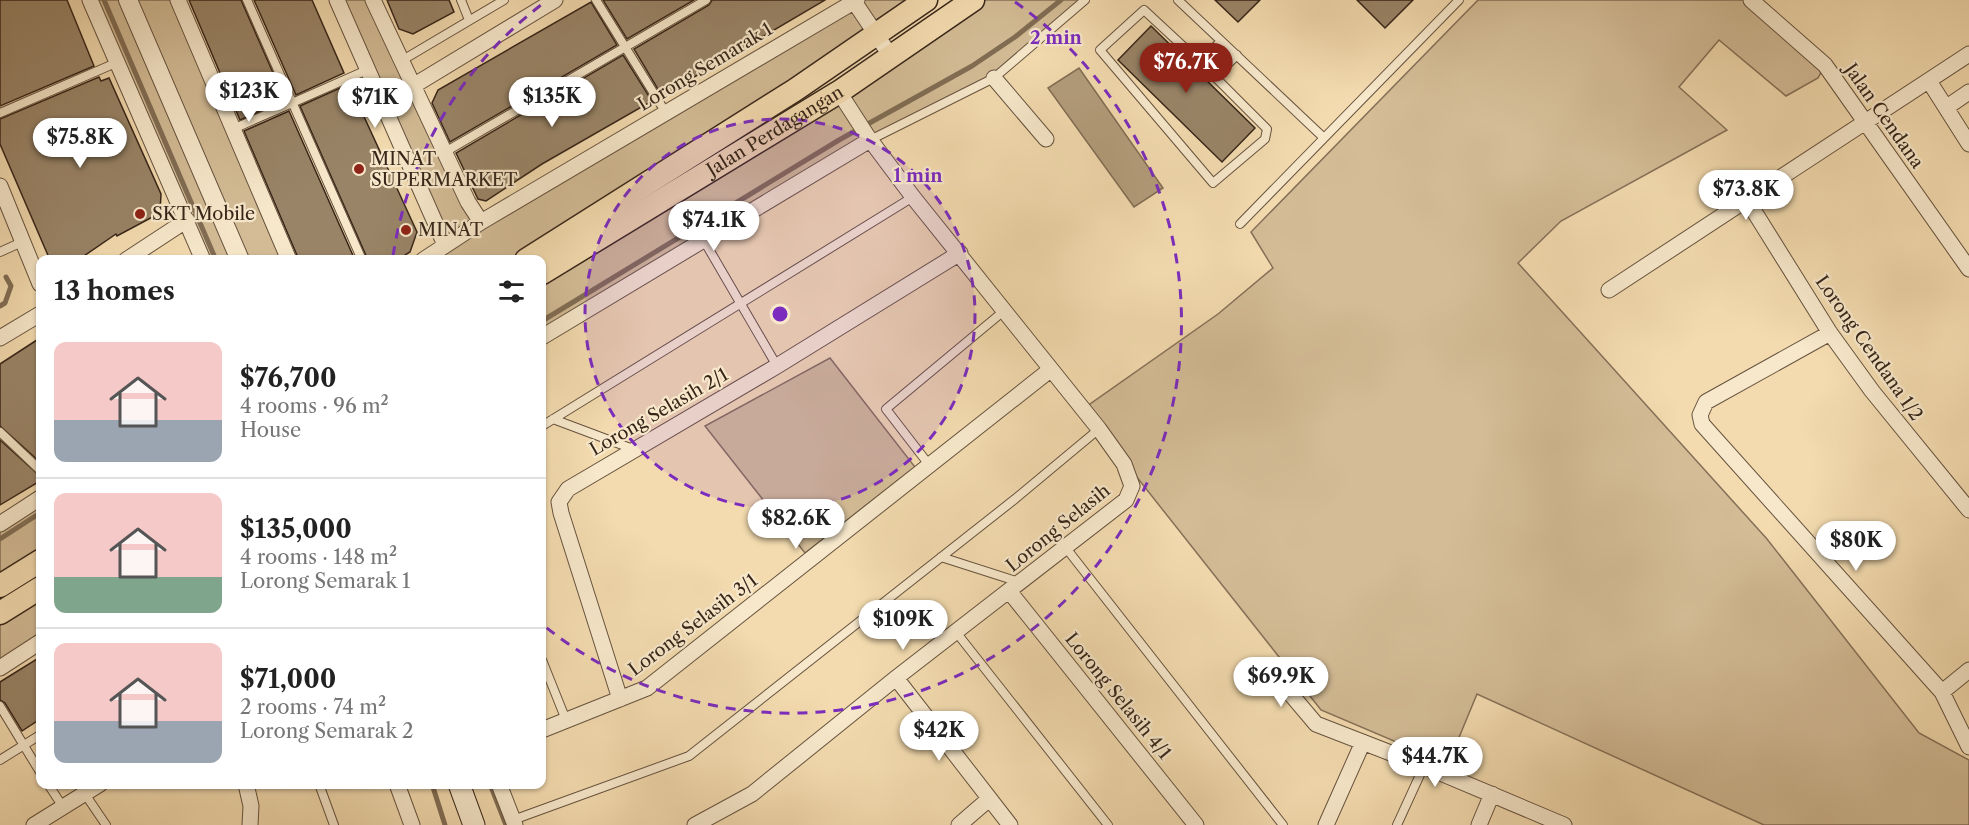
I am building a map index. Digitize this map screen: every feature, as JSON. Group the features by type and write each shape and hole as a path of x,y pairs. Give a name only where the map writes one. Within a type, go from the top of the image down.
{"main road":[{"name":"Jalan Perdagangan","path":"534,255 878,35 926,0"},
{"name":"Jalan Perdagangan","path":"546,271 845,101 891,58 973,0"},
{"path":"0,586 36,564"},
{"path":"0,613 36,590"},
{"path":"461,789 474,825"}],"street":[{"path":"90,0 201,255"},
{"path":"128,0 238,255"},
{"path":"178,0 287,255"},
{"path":"337,0 445,245"},
{"path":"373,0 481,222"},
{"path":"413,86 555,0"},
{"name":"Jalan Cendana","path":"1751,0 1825,65 1969,269"},
{"path":"855,1 891,58"},
{"name":"Lorong Semarak 1","path":"430,255 481,222 855,1"},
{"path":"1610,290 1969,54"},
{"path":"994,78 1046,139"},
{"path":"1929,81 1969,144"},
{"path":"1947,107 1969,92"},
{"name":"Lorong Selasih","path":"695,825 752,794 896,678 1066,548 1125,500 1132,486 1124,464 1099,429 913,197 870,140 845,101"},
{"path":"546,335 870,140"},
{"path":"0,186 36,275"},
{"name":"Lorong Cendana 1/2","path":"1748,200 1830,333 1872,391 1969,510"},
{"path":"134,255 187,220"},
{"name":"Lorong Selasih 2/1","path":"620,699 559,502 568,489 777,366 960,253"},
{"path":"0,338 36,316"},
{"path":"1830,333 1706,402 1700,415 1702,424 1942,692 1969,747"},
{"name":"Lorong Selasih 3/1","path":"546,728 648,688 1050,370"},
{"path":"0,524 36,501"},
{"name":"Lorong Selasih 4/1","path":"1015,587 1196,825"},
{"path":"0,668 36,645"},
{"path":"1942,692 1969,670"},
{"path":"1272,672 1316,724 1424,766 1564,825"},
{"path":"896,678 1010,825"},
{"path":"1326,825 1363,742"},
{"path":"34,825 92,789"},
{"path":"247,789 251,806 250,825"},
{"path":"399,789 412,825"},
{"path":"501,789 514,822"},
{"path":"1479,825 1492,794"},
{"path":"959,825 989,799"}],"lane":[{"path":"247,0 360,255"},
{"path":"461,0 470,20"},
{"path":"401,61 504,0"},
{"path":"596,0 623,48 666,113"},
{"path":"445,152 706,0"},
{"path":"870,140 994,78 1085,0"},
{"path":"1178,0 1324,138"},
{"path":"1240,224 1459,0"},
{"path":"1144,9 1215,77 1267,129 1265,139 1213,183 1100,50 1144,9"},
{"path":"1200,62 1221,40"},
{"path":"1215,77 1237,55"},
{"path":"0,113 118,62"},
{"path":"233,129 367,70"},
{"path":"546,423 913,197"},
{"path":"703,239 777,366"},
{"path":"0,252 22,242"},
{"path":"930,466 886,409 1005,310"},
{"path":"553,419 633,449"},
{"path":"514,822 689,756 1099,429"},
{"path":"0,432 36,466"},
{"path":"1066,548 1283,825"},
{"path":"941,557 1015,587"},
{"path":"956,632 1108,825"},
{"path":"546,670 566,720"},
{"path":"0,706 36,766"},
{"path":"0,760 36,738"},
{"path":"1397,825 1424,766"},
{"path":"51,789 63,807"},
{"path":"321,789 334,825"},
{"path":"85,794 106,825"}],"shaded area":[{"path":"90,0 125,0 235,255 201,255"},
{"path":"128,0 178,0 287,255 238,255"},
{"path":"337,0 373,0 481,222 857,0 926,0 533,255 429,255 444,246"},
{"path":"970,0 1085,0 994,78 868,137 546,335 546,270"},
{"path":"1478,0 1751,0 1825,65 1818,78 1786,96 1719,40 1679,87 1727,130 1561,221 1518,263 1767,539 1919,733 1969,760 1969,825 1764,825 1477,694 1448,764 1321,710 1083,409 1218,314 1273,268 1251,232"},
{"path":"1079,68 1163,188 1134,207 1048,88"},
{"path":"830,358 915,467 805,553 705,426"},
{"path":"36,500 36,564 0,586 0,522"},
{"path":"36,590 36,645 0,668 0,613"}],"building":[{"path":"0,0 67,0 94,66 0,106"},
{"path":"189,0 241,0 285,100 240,120"},
{"path":"254,0 312,0 344,73 296,95"},
{"path":"387,0 449,0 454,12 413,34 399,29"},
{"path":"603,0 694,0 627,39"},
{"path":"712,0 825,0 662,96 634,49 709,5"},
{"path":"1215,0 1260,0 1238,22"},
{"path":"1357,0 1413,0 1385,28"},
{"path":"591,2 617,45 450,142 432,103 438,90"},
{"path":"1151,26 1255,128 1222,162 1118,60"},
{"path":"623,55 652,101 542,164 486,201 478,199 456,153"},
{"path":"99,77 101,81 109,78 161,194 160,213 117,236 116,234 85,255 48,255 0,144 0,119"},
{"name":"MINAT SUPERMARKET","path":"349,84 417,232 410,252 405,255 366,255 300,106"},
{"path":"289,111 353,255 297,255 244,131"},
{"path":"36,341 36,458 0,426 0,364"},
{"path":"0,440 36,472 36,483 0,505"},
{"path":"36,660 36,722 22,731 5,703 0,700 0,682"}],"waterway":[{"path":"104,0 214,255"},
{"path":"546,319 839,140 972,66 1015,37 1061,0"},
{"path":"0,306 5,303 11,286 6,277"},
{"path":"0,539 36,516"},
{"path":"434,789 445,825"},
{"path":"492,789 506,825"}],"place":[{"name":"MINAT SUPERMARKET","path":"359,169"},
{"name":"SKT Mobile","path":"140,214"},
{"name":"MINAT","path":"406,230"}]}
